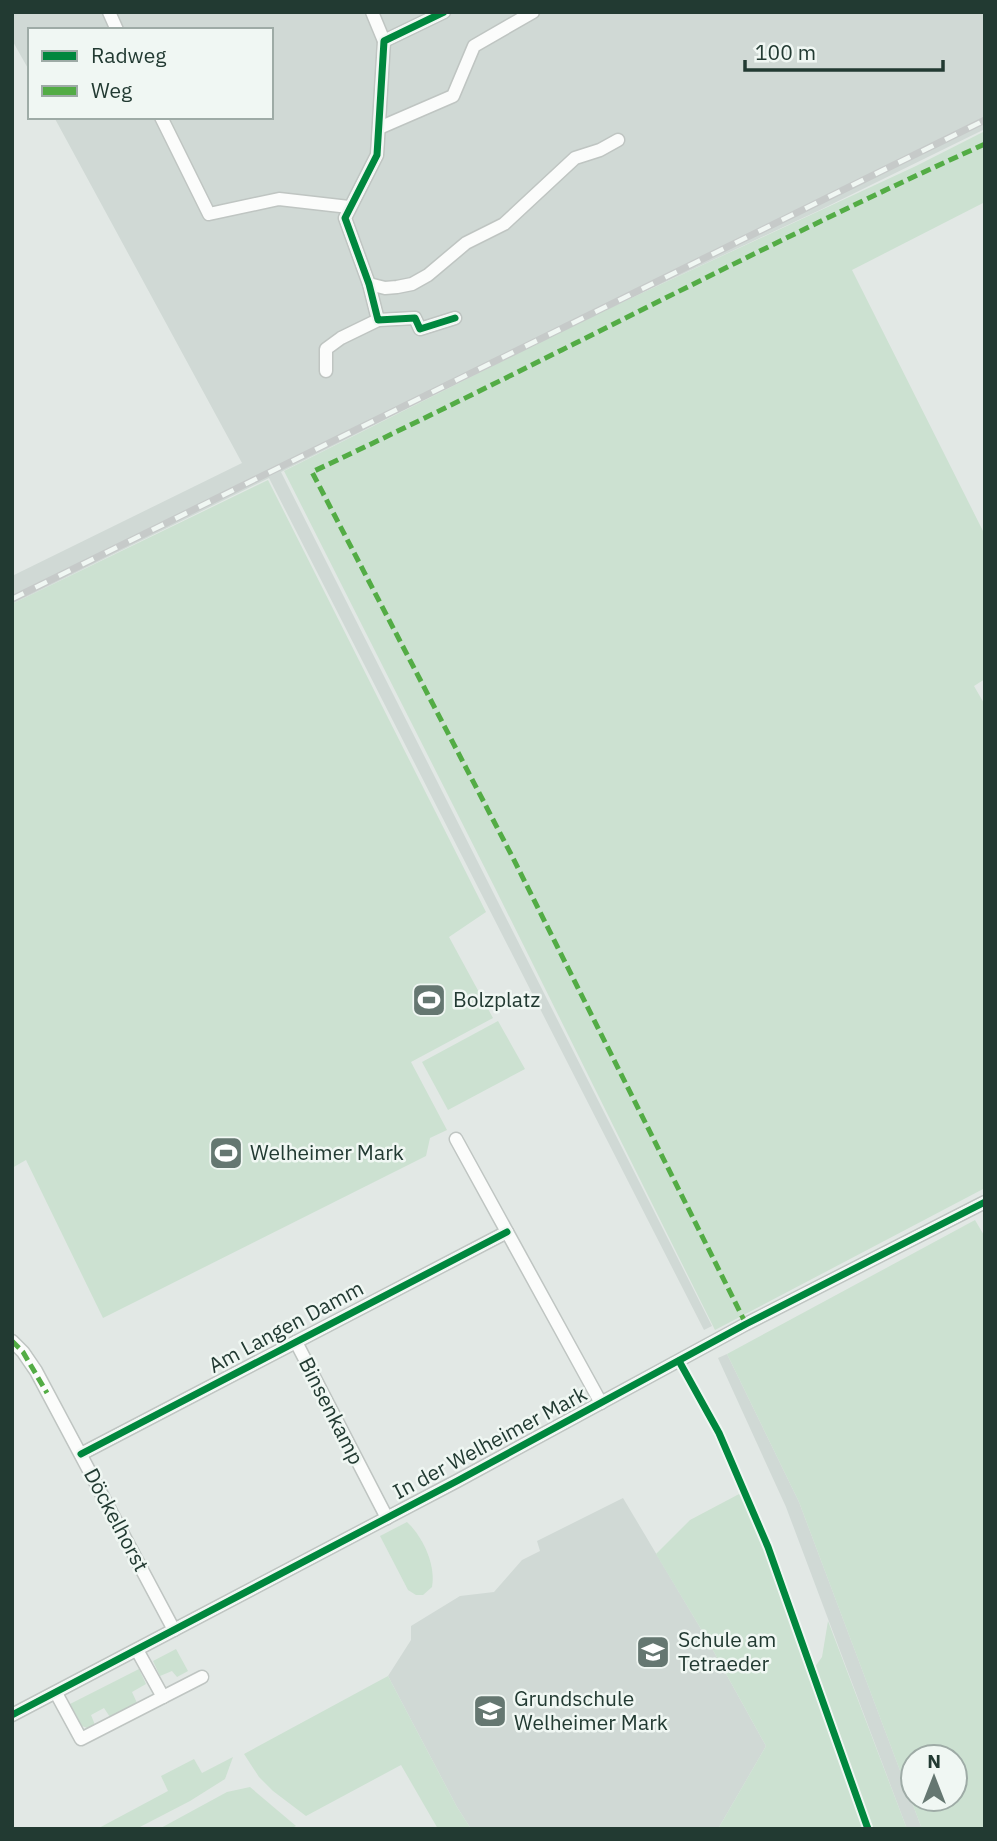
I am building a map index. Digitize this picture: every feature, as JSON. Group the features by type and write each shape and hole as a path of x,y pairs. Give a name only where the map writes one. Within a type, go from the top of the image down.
{"street":[{"path":"109,12 116,28"},
{"path":"372,12 384,41 377,155 345,218 369,284 378,320"},
{"path":"384,41 444,12"},
{"path":"379,128 453,96 474,46 533,12"},
{"path":"162,119 209,214 279,199 349,207"},
{"path":"369,284 385,288 412,284 466,243 504,224 575,158 600,150 618,140"},
{"path":"326,371 326,349 341,338 378,320 415,318 420,329 456,318"},
{"path":"456,1139 601,1403"},
{"name":"In der Welheimer Mark","path":"12,1715 387,1518 747,1324 985,1202"},
{"name":"Am Langen Damm","path":"81,1454 507,1232"},
{"name":"Döckelhorst","path":"12,1341 36,1371 174,1630"},
{"name":"Binsenkamp","path":"296,1342 387,1518"},
{"path":"137,1650 163,1697"},
{"path":"56,1693 81,1739 202,1677"}],"shaded area":[{"path":"12,12 985,12 985,129 820,210 586,319 281,472 712,1326 704,1330 269,478 12,604 12,576 242,463 55,119 273,119 273,28 28,28 28,68 12,40"},
{"path":"727,1354 799,1502 899,1768 899,1808 786,1507 718,1358"},
{"path":"623,1498 704,1634 766,1746 718,1829 471,1829 388,1676 411,1640 411,1626 460,1596 494,1592 522,1560 540,1551 537,1541"},
{"path":"901,1813 916,1813 922,1829 907,1829"}],"green space":[{"path":"985,131 985,202 852,270 985,535 985,679 974,686 985,705 985,1188 715,1330 284,471 586,319 916,166"},
{"path":"268,480 486,912 449,937 493,1018 411,1062 447,1130 430,1138 426,1156 103,1318 26,1160 12,1168 12,604"},
{"path":"498,1021 525,1069 448,1110 422,1062"},
{"path":"975,1220 985,1237 985,1829 922,1829 916,1813 969,1813 969,1743 899,1743 899,1768 799,1502 727,1354"},
{"path":"741,1493 812,1671 822,1657 828,1621 907,1829 718,1829 766,1746 656,1554 690,1520"},
{"path":"407,1522 423,1543 432,1570 432,1587 423,1595 416,1595 408,1590 380,1536"},
{"path":"176,1649 188,1671 177,1677 172,1671 160,1676 153,1661"},
{"path":"139,1669 146,1684 132,1692 137,1703 110,1717 104,1708 91,1715 95,1725 87,1728 82,1726 70,1704"},
{"path":"388,1676 471,1829 438,1829 401,1765 306,1816 259,1777 244,1754"},
{"path":"233,1757 225,1779 190,1801 136,1829 97,1829 168,1791 161,1776 194,1759 202,1773"},
{"path":"250,1787 296,1826 290,1829 159,1829 227,1792"}],"railway":[{"path":"12,599 985,120"}],"marked path":[{"path":"746,1324 513,858 312,472 815,224 985,144"},
{"path":"12,1341 23,1352 47,1393"}],"cycle path":[{"path":"444,12 384,41 377,155 345,218 369,284 378,320 415,318 420,329 455,318"},
{"path":"12,1715 457,1481 746,1324 985,1202"},
{"path":"81,1454 507,1232"},
{"path":"679,1361 719,1433 768,1547 868,1829"}],"place":[{"name":"Bolzplatz","path":"429,1000"},
{"name":"Welheimer Mark","path":"226,1153"},
{"name":"Schule am Tetraeder","path":"653,1652"},
{"name":"Grundschule Welheimer Mark","path":"490,1711"}]}
